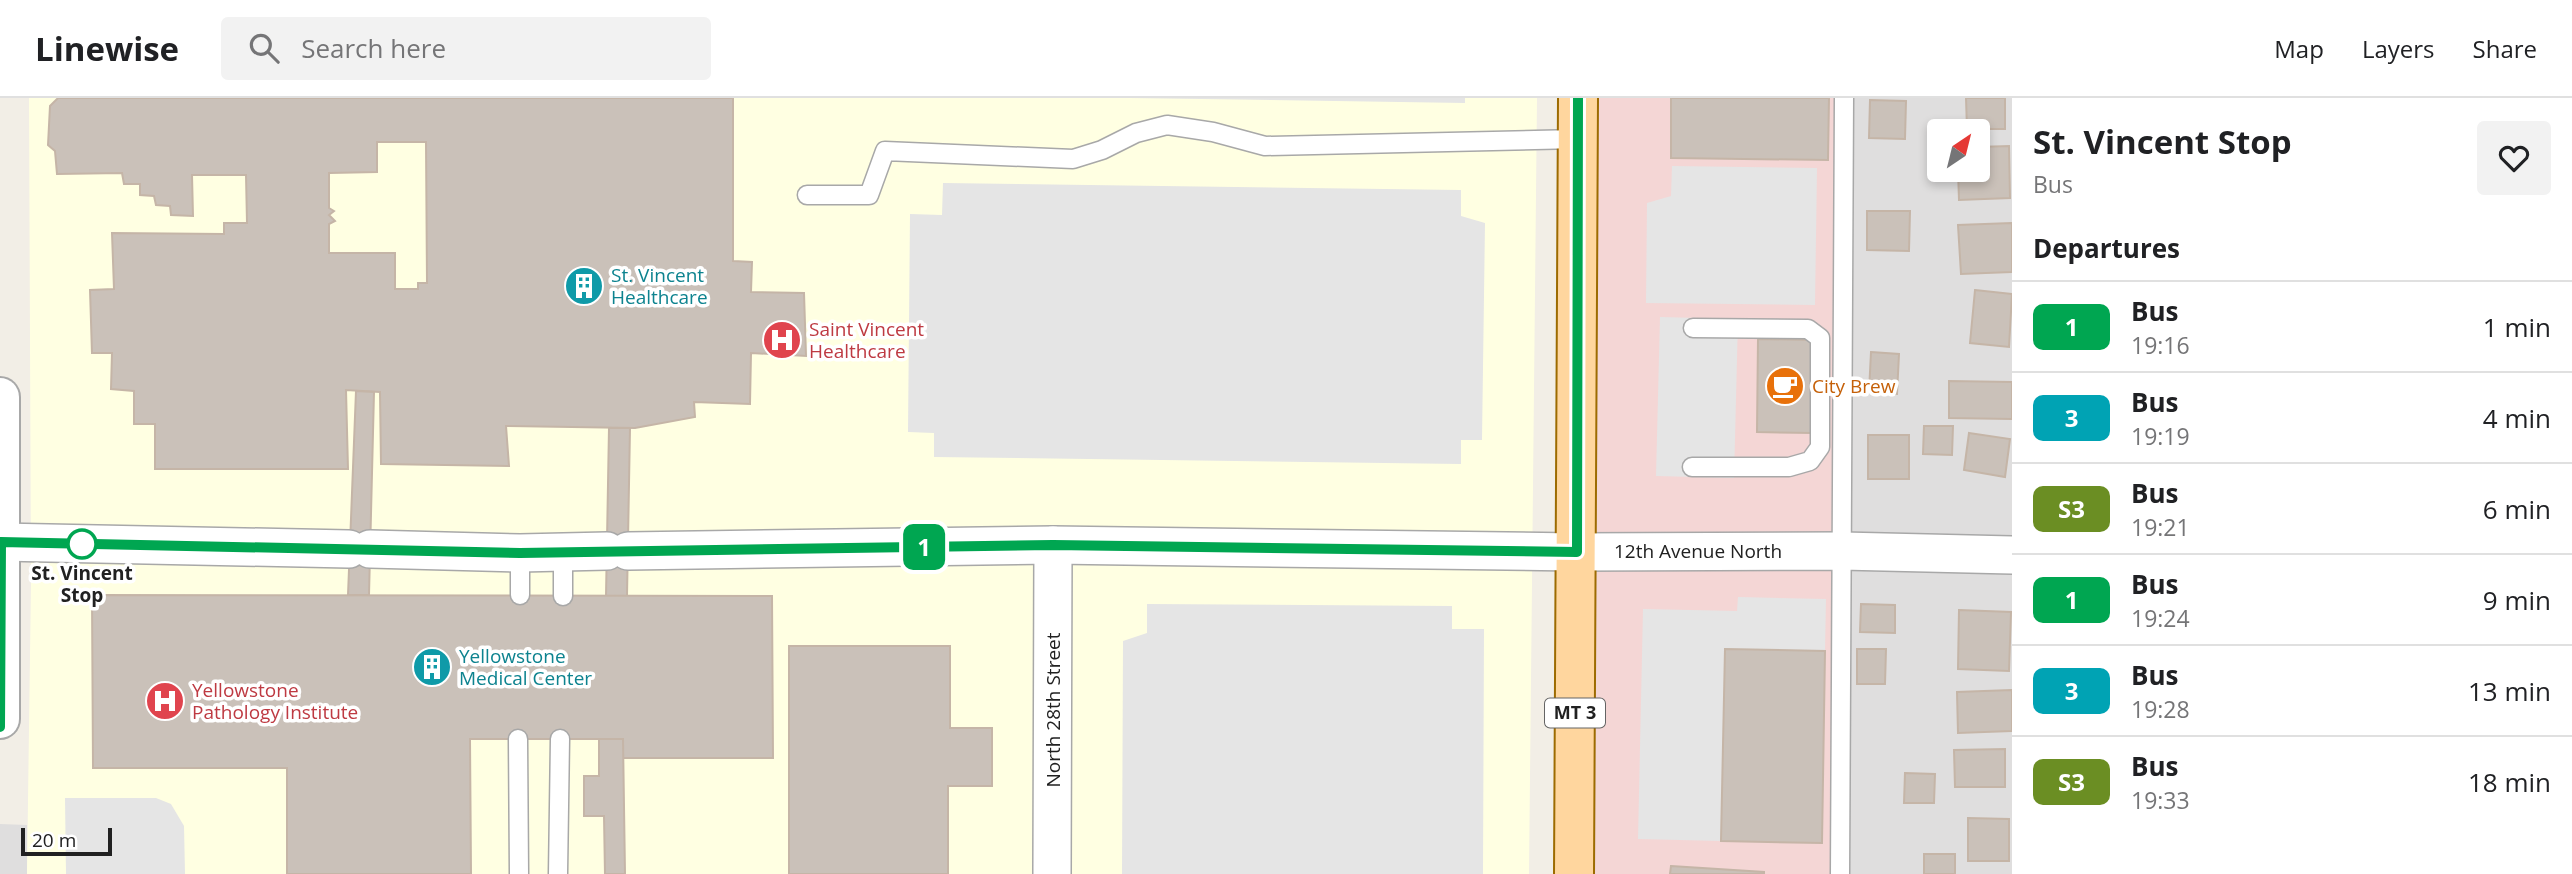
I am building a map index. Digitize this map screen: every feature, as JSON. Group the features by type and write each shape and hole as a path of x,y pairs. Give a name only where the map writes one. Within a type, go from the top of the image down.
{"main road":[{"name":"MT 3","path":"1574,874 1578,98"}],"street":[{"path":"0,397 0,719"},
{"name":"12th Avenue North","path":"1,542 520,553 1053,545 1577,552 1842,551 2012,555"},
{"name":"North 28th Street","path":"1052,874 1053,545"}],"lane":[{"path":"1840,874 1844,98"},
{"path":"807,195 869,195 885,151 1073,159 1102,150 1136,133 1167,125 1213,132 1265,145 1578,139"},
{"path":"1692,467 1789,467 1810,461 1820,447 1820,338 1808,329 1693,328"},
{"path":"563,552 563,596"},
{"path":"520,553 520,595"},
{"path":"518,739 519,874"},
{"path":"558,874 560,739"}],"shaded area":[{"name":"Saint Vincent Healthcare","path":"29,98 1537,98 1529,874 27,874 31,583"},
{"path":"1130,98 1465,98 1465,103"},
{"path":"1578,98 1842,98 1840,874 1574,874"},
{"path":"1842,98 2012,98 2012,874 1840,874"},
{"path":"1672,166 1817,168 1815,305 1646,303 1647,203 1671,196"},
{"path":"943,183 1461,190 1461,216 1485,223 1482,440 1461,440 1461,464 934,457 934,433 908,432 910,214 942,215"},
{"path":"1660,317 1738,319 1734,478 1656,476"},
{"path":"1738,597 1826,599 1825,651 1725,649 1721,841 1638,839 1643,609 1737,611"},
{"path":"1147,604 1452,606 1452,629 1484,629 1483,874 1122,874 1123,641 1147,633"},
{"path":"65,798 156,798 171,804 184,826 185,874 66,874"},
{"path":"0,824 27,825 27,874 0,874"}],"building":[{"name":"St. Vincent Healthcare","path":"58,98 733,98 733,261 752,262 751,292 804,293 806,356 751,353 750,404 694,402 695,417 635,428 506,426 509,466 381,464 380,392 346,390 348,469 155,469 155,424 134,424 134,391 111,389 112,353 92,353 90,290 114,289 112,233 224,234 224,223 247,223 246,175 192,175 193,216 171,215 170,206 156,205 154,196 140,195 140,184 124,184 122,173 57,174 55,151 48,145 50,106","holes":["377,142 426,142 427,283 418,283 418,289 395,289 395,253 329,253 329,224 335,221 329,215 334,211 329,208 329,173 377,172"]},
{"path":"1671,98 1829,98 1828,160 1671,158"},
{"path":"1966,98 2005,98 2005,129 1990,129 1990,119 1967,119"},
{"path":"1870,100 1906,101 1905,139 1869,138"},
{"path":"2009,146 2010,198 1959,200 1958,182 1990,182 1990,147"},
{"path":"1867,211 1910,211 1909,251 1867,250"},
{"path":"2012,223 2012,272 1961,274 1958,225"},
{"path":"1975,290 2012,294 2009,347 1970,343"},
{"name":"City Brew","path":"1758,339 1813,340 1812,433 1757,432"},
{"path":"1871,352 1899,354 1897,394 1869,392"},
{"path":"1949,381 2012,382 2012,419 1949,418"},
{"path":"356,391 374,392 369,595 348,595"},
{"path":"1924,426 1953,426 1952,455 1923,454"},
{"path":"609,428 630,428 627,596 606,596"},
{"path":"1969,433 2010,439 2005,477 1964,470"},
{"path":"1868,435 1909,435 1909,479 1868,479"},
{"name":"Yellowstone Medical Center","path":"92,595 772,596 773,758 623,758 623,739 470,739 471,874 287,874 287,768 93,768"},
{"path":"1861,604 1895,605 1895,633 1860,632"},
{"path":"1959,610 2011,612 2009,671 1958,669"},
{"path":"789,646 950,646 950,728 992,728 992,786 948,786 948,874 789,874"},
{"path":"1725,649 1825,651 1822,843 1721,841"},
{"path":"1857,649 1886,649 1885,684 1857,684"},
{"path":"2012,690 2012,731 1958,733 1957,692"},
{"path":"599,739 623,739 625,874 605,874 604,816 584,816 584,776 599,776"},
{"path":"2005,749 2005,787 1955,787 1954,750"},
{"path":"1905,773 1935,774 1934,803 1904,803"},
{"path":"1968,818 2009,819 2009,861 1968,861"},
{"path":"1924,854 1955,854 1955,874 1924,874"},
{"path":"1671,866 1764,872 1764,874 1670,874"}],"bus line":[{"name":"1","path":"0,727 1,542 520,553 1053,545 1577,552 1578,98"}],"place":[{"name":"St. Vincent Healthcare","path":"584,286"},
{"name":"Saint Vincent Healthcare","path":"782,340"},
{"name":"City Brew","path":"1785,386"},
{"name":"St. Vincent Stop","path":"82,544"},
{"name":"Yellowstone Medical Center","path":"432,667"},
{"name":"Yellowstone Pathology Institute","path":"165,701"}]}
